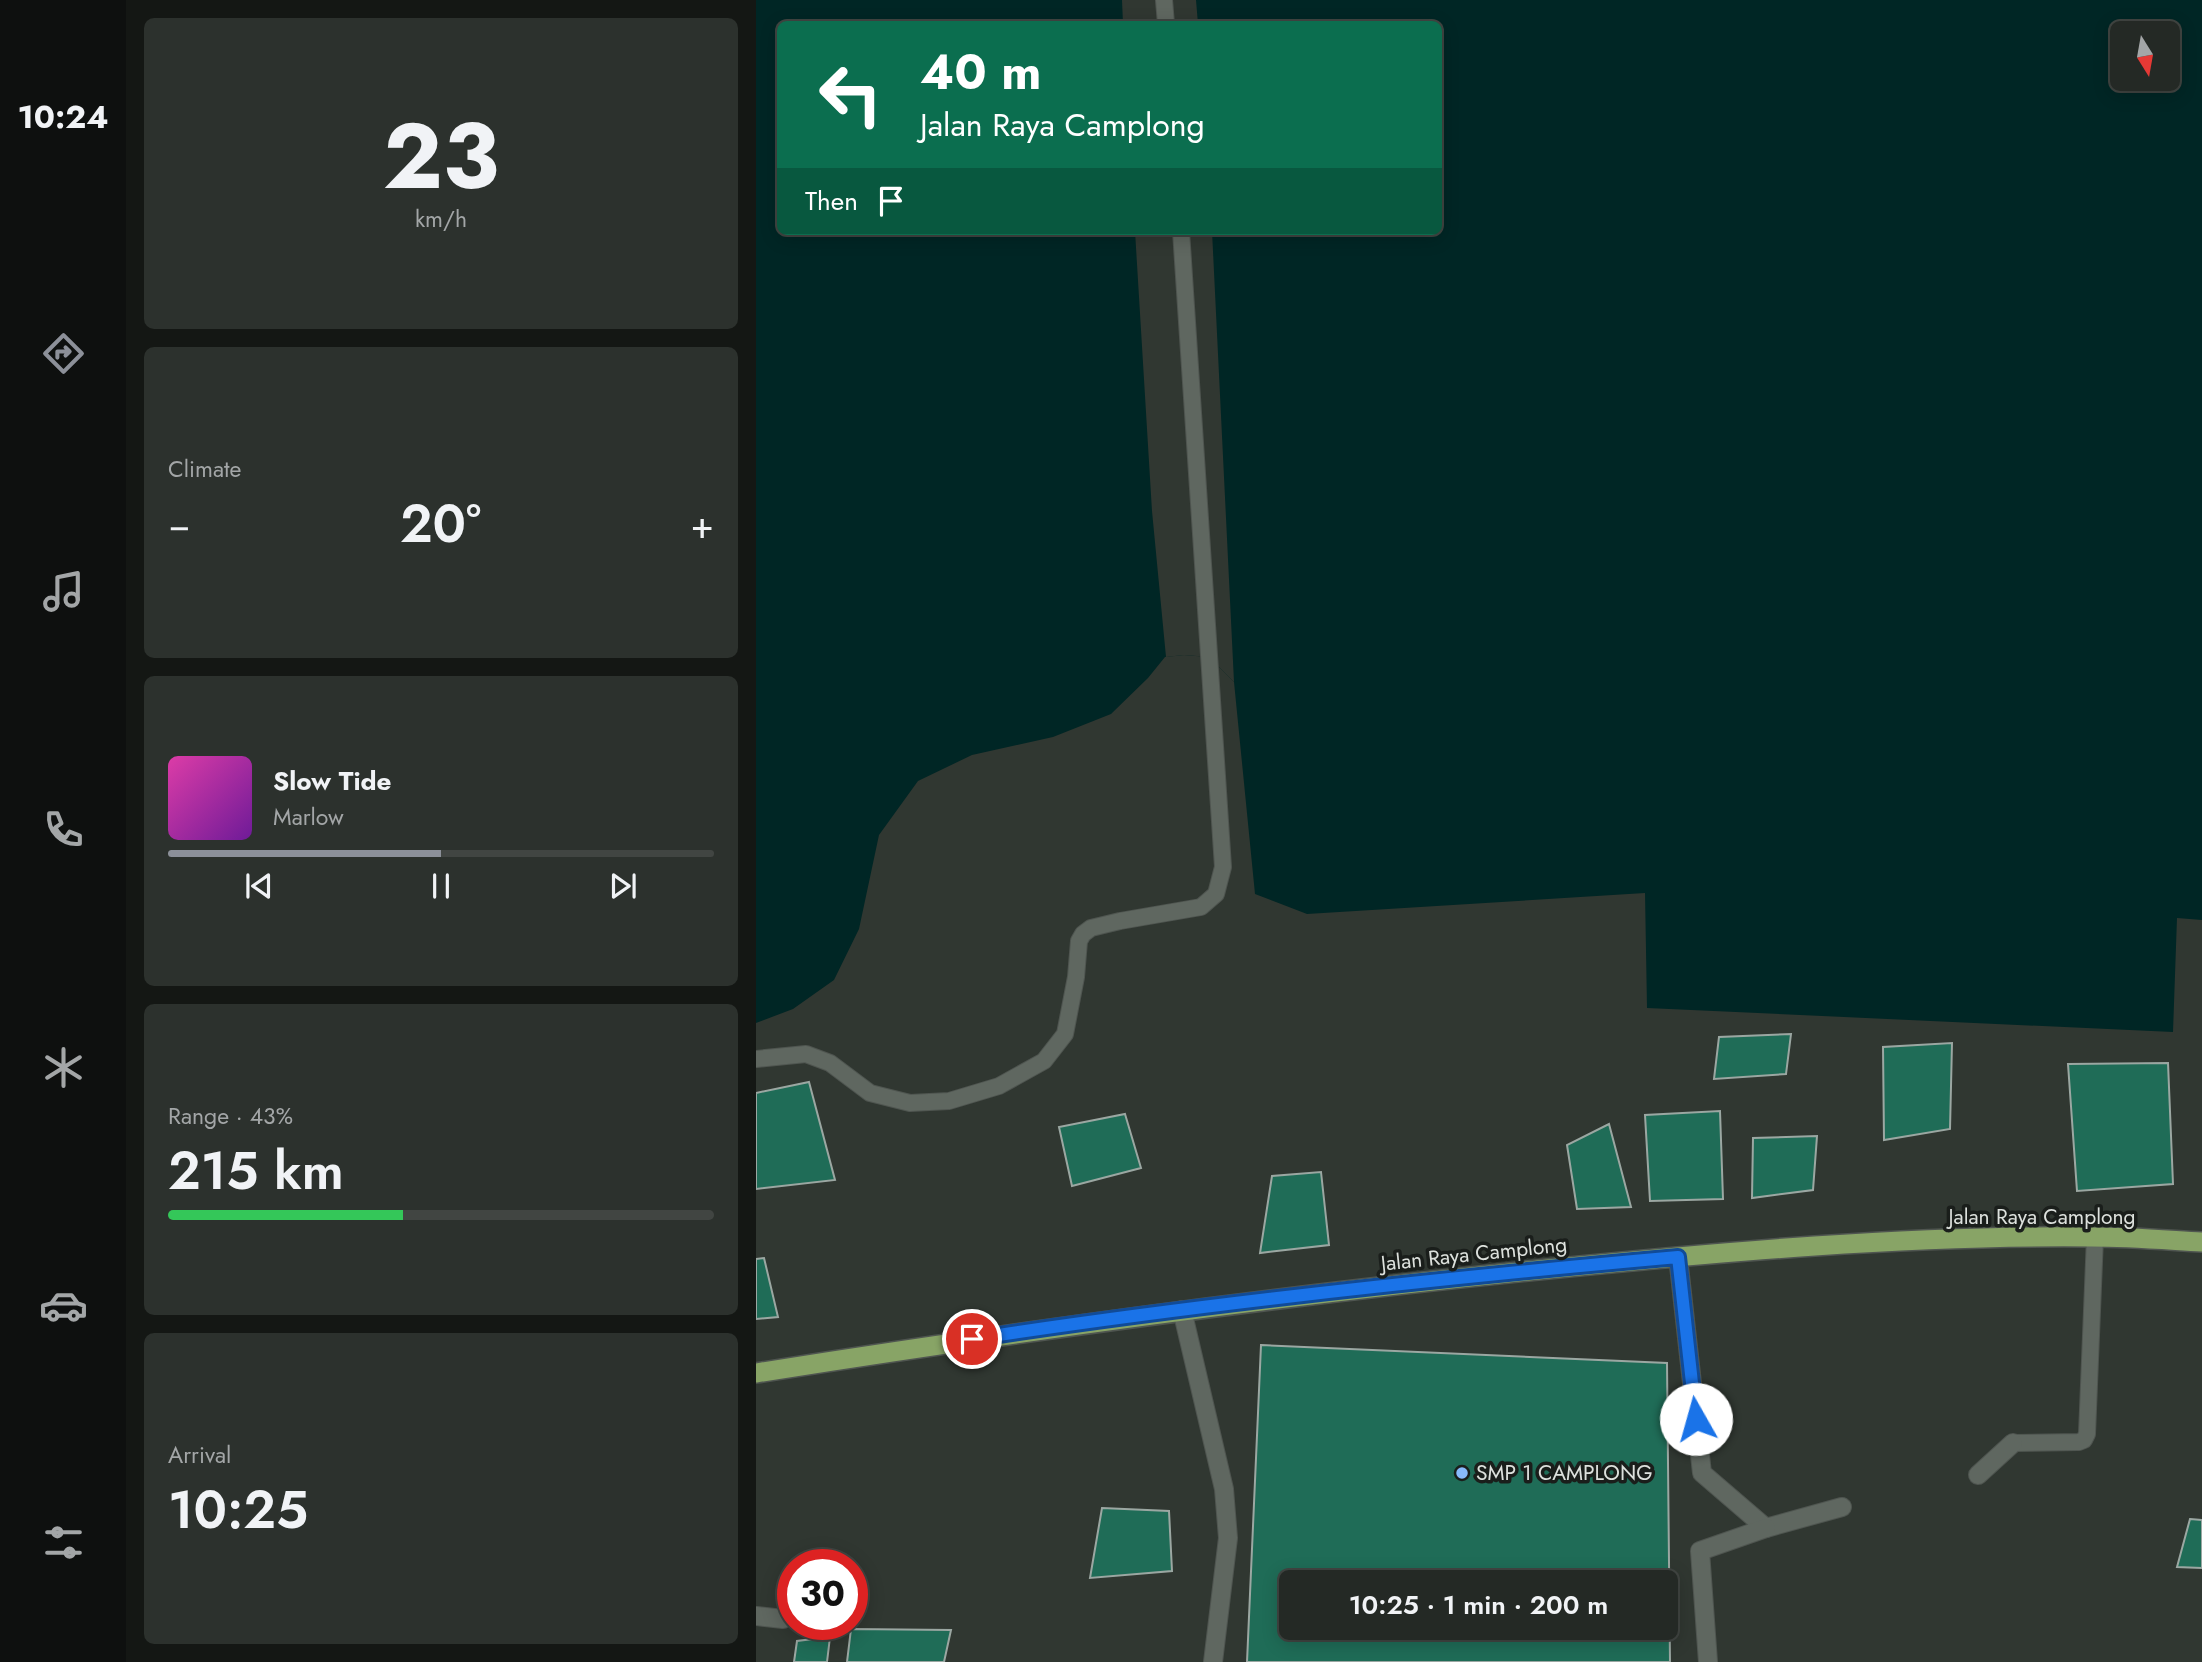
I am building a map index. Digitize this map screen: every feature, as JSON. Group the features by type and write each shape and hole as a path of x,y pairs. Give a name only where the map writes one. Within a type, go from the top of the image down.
{"highway":[{"name":"Jalan Raya Camplong","path":"756,1373 1182,1310 1430,1281 1678,1257 1813,1245 2095,1237 2202,1242"}],"street":[{"path":"1678,1257 1702,1473 1766,1528"},
{"path":"1182,1310 1224,1489 1228,1518 1213,1662"},
{"path":"1978,1475 2013,1443"},
{"path":"1708,1662 1700,1551 1766,1528 1842,1507"},
{"path":"756,1616 777,1618"}],"lane":[{"path":"1164,0 1166,21"},
{"path":"756,1059 806,1055 830,1063 870,1093 909,1103 949,1101 999,1086 1044,1061 1065,1034 1076,977 1079,941 1083,934 1091,928 1120,921 1202,907 1216,894 1223,867 1181,235"},
{"path":"2013,1443 2080,1442 2087,1434 2095,1237"}],"water":[{"path":"756,0 2202,0 2202,920 2177,918 2173,1032 1647,1008 1645,893 1307,914 1255,894 1234,682 1209,657 1184,655 1165,657 1148,678 1111,714 1053,737 972,755 918,781 879,835 859,929 834,980 793,1009 756,1023"}],"pier":[{"path":"1122,0 1196,0 1198,21 1123,21"},
{"path":"1135,235 1212,235 1234,682 1209,657 1166,657 1152,511"}],"building":[{"path":"1791,1034 1786,1074 1714,1079 1719,1037"},
{"path":"1952,1043 1950,1129 1884,1140 1883,1047"},
{"path":"2168,1063 2173,1184 2077,1191 2068,1064"},
{"path":"809,1082 835,1180 756,1189 756,1093"},
{"path":"1720,1111 1723,1199 1650,1201 1645,1115"},
{"path":"1125,1114 1141,1168 1072,1186 1059,1127"},
{"path":"1609,1124 1631,1207 1577,1209 1567,1145"},
{"path":"1817,1136 1813,1190 1752,1198 1753,1138"},
{"path":"1321,1172 1329,1245 1260,1253 1272,1176"},
{"path":"764,1258 778,1317 756,1319 756,1259"},
{"name":"SMP 1 CAMPLONG","path":"1261,1345 1667,1363 1669,1570 1279,1570 1279,1640 1670,1640 1670,1662 1247,1662"},
{"path":"1102,1508 1169,1511 1172,1571 1090,1578"},
{"path":"2190,1519 2202,1520 2202,1568 2177,1567"},
{"path":"868,1629 951,1630 944,1662 847,1662 850,1640 868,1640"},
{"path":"830,1640 827,1662 794,1662 797,1641"}],"place":[{"name":"SMP 1 CAMPLONG","path":"1462,1473"}],"route":[{"path":"972,1339 1430,1281 1678,1257 1696,1419"}]}
